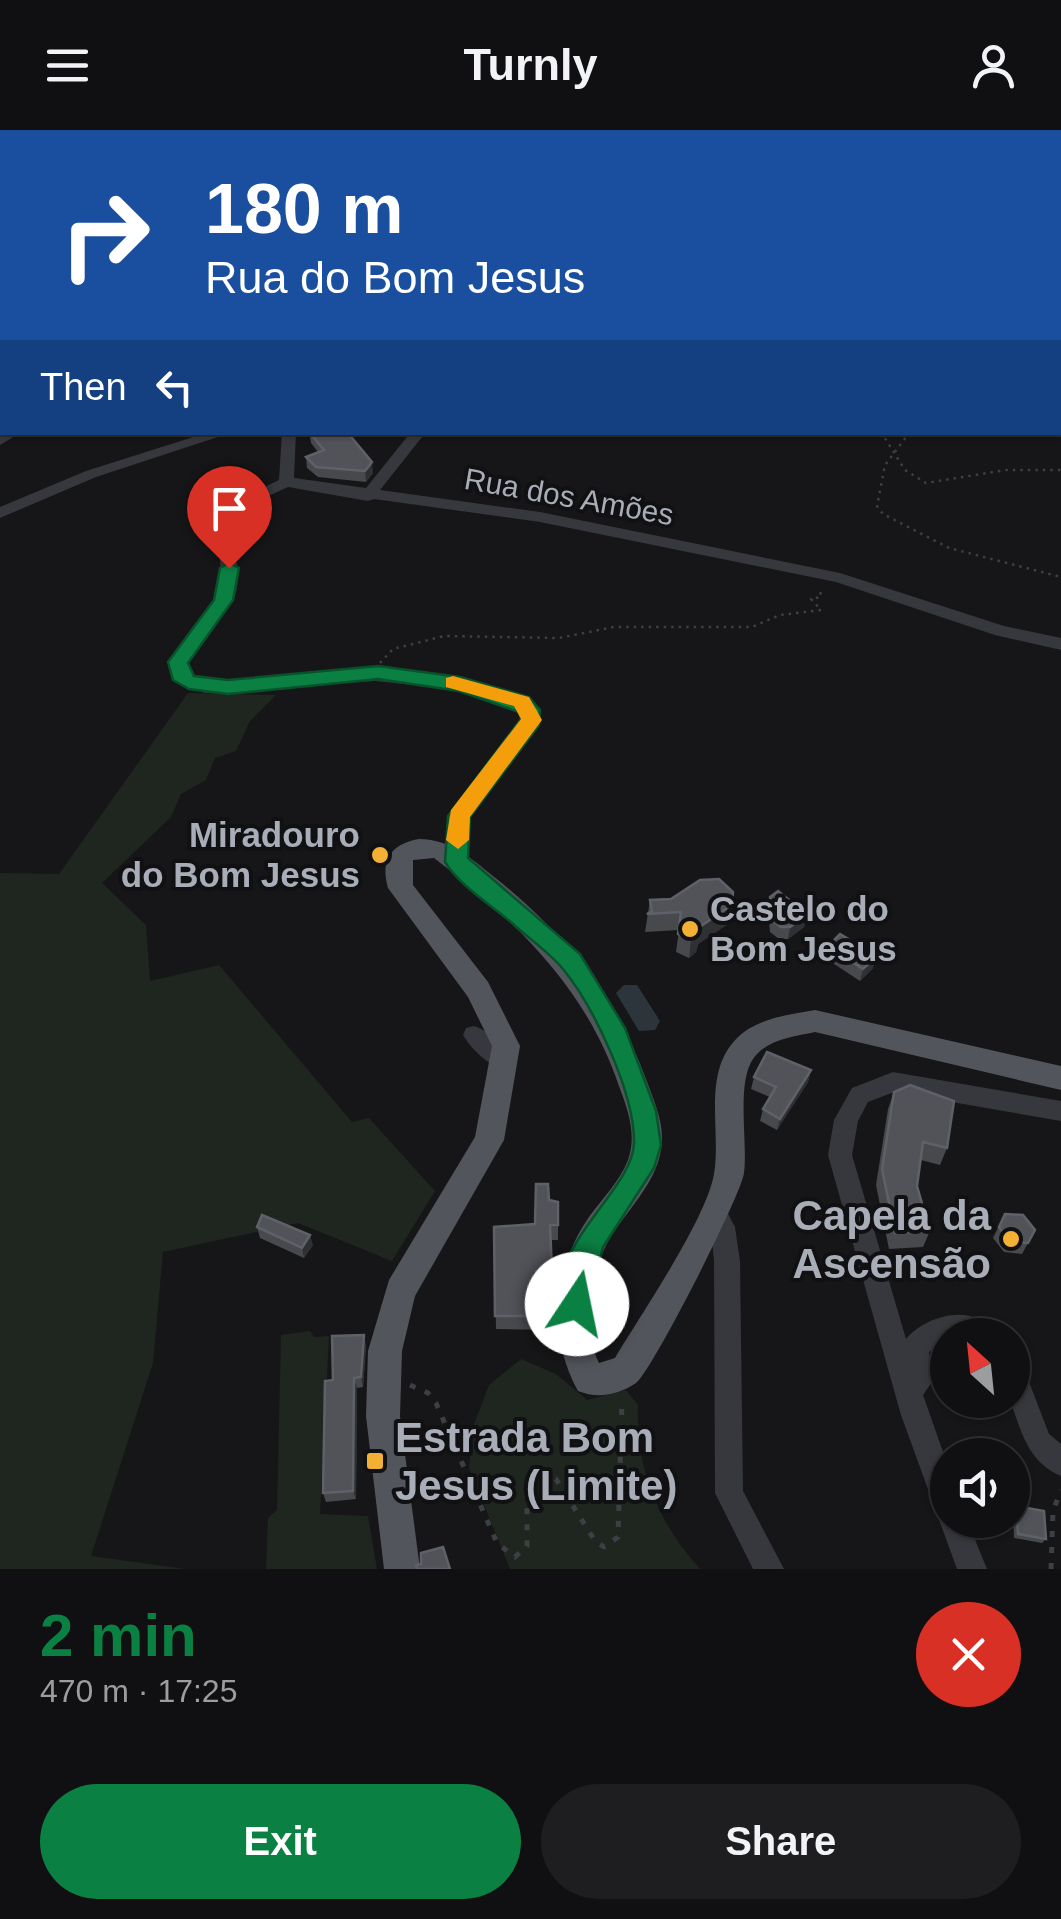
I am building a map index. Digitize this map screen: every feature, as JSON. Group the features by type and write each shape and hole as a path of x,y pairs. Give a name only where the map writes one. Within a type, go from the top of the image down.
{"main road":[{"path":"402,1569 392,1516 384,1384 386,1351 400,1291 490,1140 506,1046 478,990 401,888 395,872 398,859 417,848 442,850 571,961 612,1028 632,1075 648,1145 641,1168 591,1241 580,1275 574,1333 577,1361 590,1379 604,1380 626,1370 715,1214 729,1175 732,1077 740,1053 774,1029 815,1022 854,1028 1061,1078"}],"street":[{"path":"0,513 91,474 216,435"},
{"path":"289,435 286,482 244,502 225,520 229,584 224,600 184,650 178,662 180,675 204,687 228,687 378,672 460,684 522,702 530,710 531,720 459,816 456,862"},
{"path":"368,496 417,435"},
{"name":"Rua dos Amões","path":"286,482 540,517 840,578 1001,631 1061,644"},
{"path":"474,1034 504,1061"},
{"path":"930,1453 840,1155 846,1120 860,1095 893,1082 1061,1111"},
{"path":"715,1214 723,1228 727,1261 730,1493 769,1569"},
{"path":"908,1389 919,1382 915,1348 930,1335"},
{"path":"1030,1418 1039,1444 1061,1462"},
{"path":"960,1538 972,1569"}],"path":[{"path":"883,435 892,453 916,480 926,482 1006,470 1061,470"},
{"path":"907,435 892,453 877,506 891,521 949,548 1061,577"},
{"path":"378,672 380,660 392,649 444,636 544,638 614,627 752,627 780,615 821,610 810,599 824,592 813,584 815,573"},
{"path":"384,1384 416,1386 436,1403 497,1543 515,1557 527,1546 527,1484 539,1473 556,1479 595,1541 604,1547 618,1537 620,1411 626,1370"},
{"path":"1051,1569 1054,1511 1061,1490"}],"shaded area":[{"path":"188,693 276,695 250,721 236,751 215,758 206,780 181,794 171,817 102,883 146,925 150,981 219,965 352,1122 369,1118 435,1191 392,1261 298,1223 163,1252 153,1363 91,1556 186,1569 0,1569 0,873 59,874"},
{"path":"624,985 637,985 660,1021 655,1030 639,1031 616,993"},
{"path":"310,1331 314,1337 329,1336 320,1514 368,1516 377,1569 266,1569 268,1518 277,1510 281,1335"},
{"path":"521,1359 556,1374 587,1400 626,1390 638,1405 641,1450 652,1493 672,1532 700,1569 510,1569 469,1468 474,1424 489,1385"}],"building":[{"path":"312,435 350,435 372,462 365,471 316,467 306,457 324,450"},
{"path":"719,879 733,892 732,905 698,928 699,934 691,940 678,934 681,912 647,914 652,911 650,900 671,899 700,880"},
{"path":"778,891 807,914 790,927 781,927 772,920 770,897"},
{"path":"840,934 877,956 863,969 828,946"},
{"path":"767,1052 811,1070 780,1119 763,1109 776,1087 754,1077"},
{"path":"910,1085 954,1101 947,1148 923,1142 917,1186 930,1231 895,1233 882,1169 894,1092"},
{"path":"536,1184 548,1184 549,1200 558,1202 558,1225 550,1225 554,1316 495,1316 494,1227 535,1224"},
{"path":"1005,1214 1023,1215 1035,1230 1028,1243 1010,1242 999,1227"},
{"path":"262,1215 310,1235 302,1248 257,1227"},
{"path":"364,1335 361,1377 354,1378 353,1491 323,1493 325,1381 333,1380 332,1336"},
{"path":"1030,1508 1044,1511 1046,1539 1030,1536"},
{"path":"443,1547 450,1569 417,1569 421,1553"}],"slow traffic":[{"path":"453,683 522,702 530,710 531,720 459,816 458,840"}],"place":[{"name":"Miradouro do Bom Jesus","path":"380,855"},
{"name":"Castelo do Bom Jesus","path":"690,929"},
{"name":"Capela da Ascensão","path":"1011,1239"},
{"name":"Estrada Bom Jesus (Limite)","path":"375,1461"}],"route":[{"path":"229,568 224,600 178,662 180,675 189,682 204,687 228,687 378,672 460,684 522,702 530,710 531,720 459,816 456,862 571,961 612,1028 642,1111 648,1145 641,1168 591,1241 580,1275 577,1304"}]}
